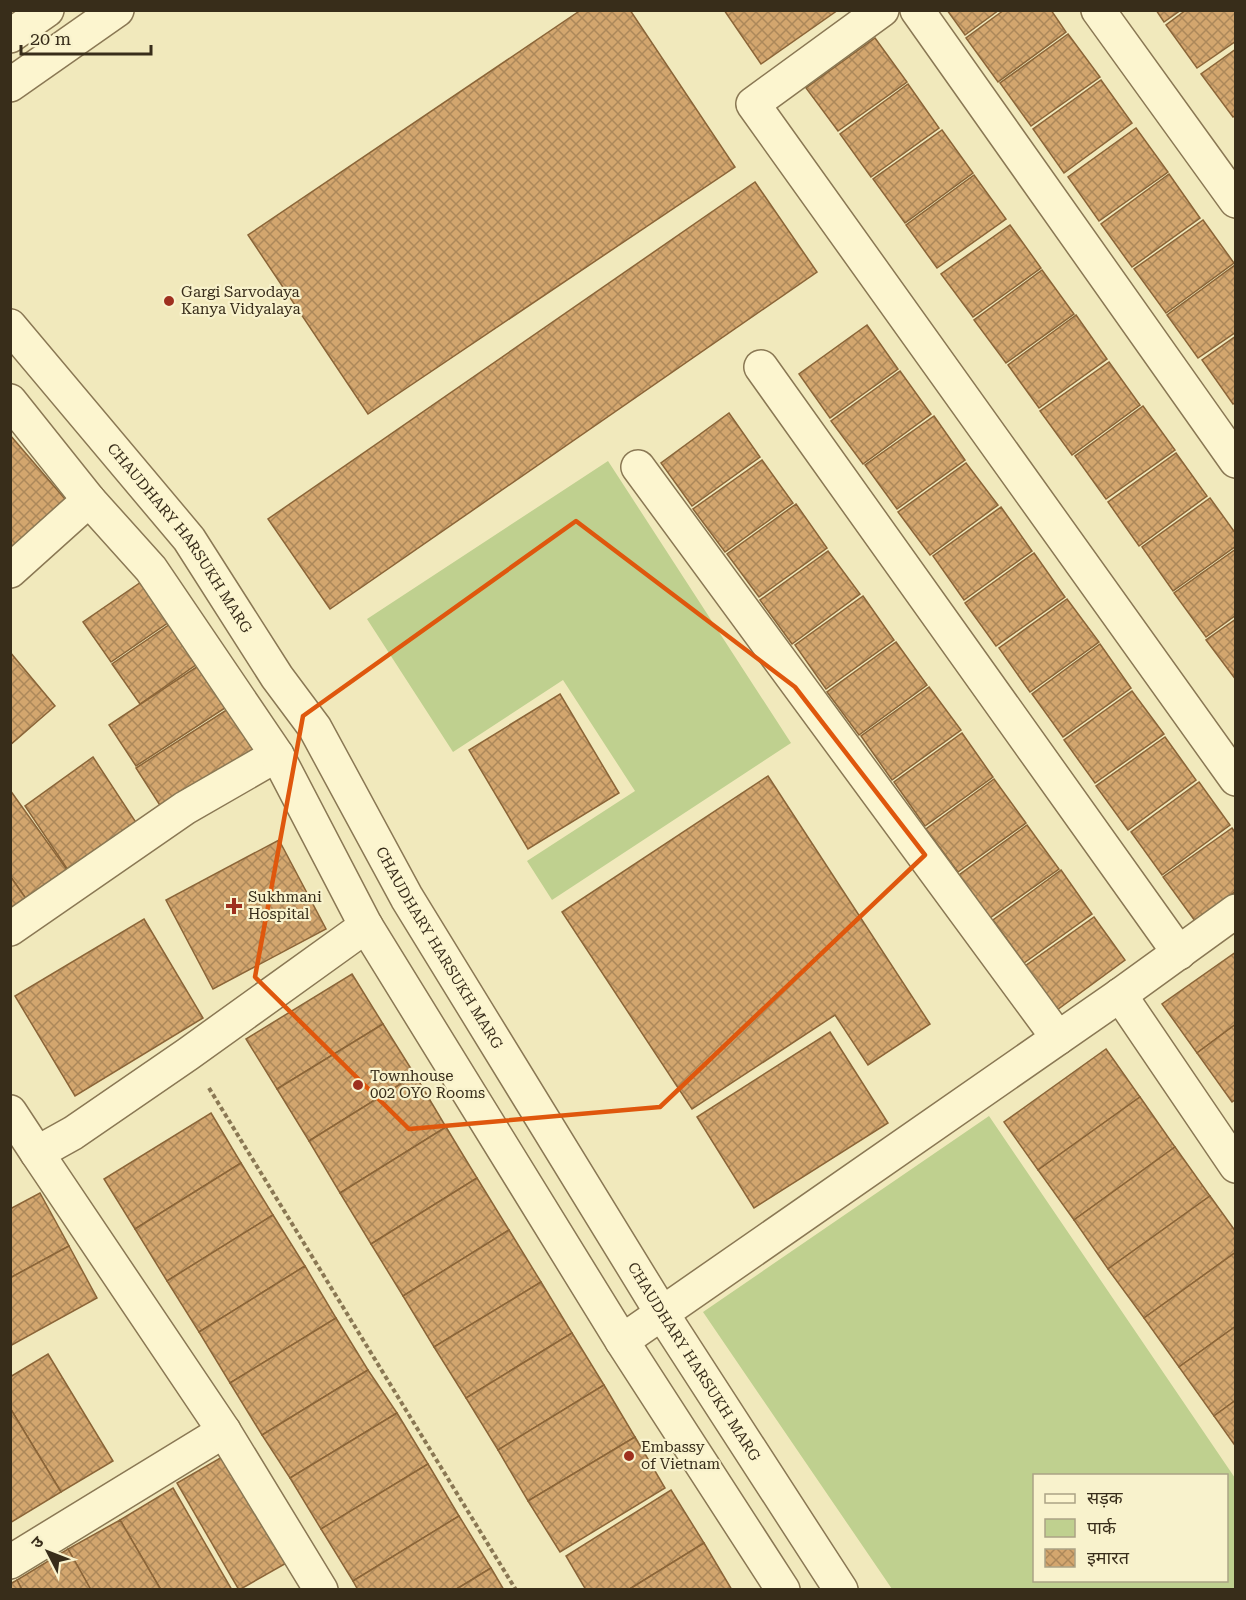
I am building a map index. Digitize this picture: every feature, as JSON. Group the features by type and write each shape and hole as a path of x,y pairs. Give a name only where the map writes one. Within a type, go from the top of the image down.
{"street":[{"path":"10,36 46,10"},
{"path":"10,85 117,10"},
{"path":"882,10 753,104 1236,779"},
{"path":"917,10 1236,461"},
{"path":"1098,10 1236,201"},
{"name":"CHAUDHARY HARSUKH MARG","path":"10,326 189,539 277,677 315,728 407,898 663,1315 841,1590"},
{"path":"761,367 1179,953"},
{"path":"10,401 89,500 151,569 277,755 366,926 622,1341 783,1590"},
{"path":"638,467 1058,1038"},
{"path":"10,571 89,500"},
{"path":"10,929 185,808 277,755"},
{"path":"622,1341 663,1315 1120,995 1236,911"},
{"path":"37,1153 74,1133 366,926"},
{"path":"1120,995 1236,1166"},
{"path":"10,1112 224,1431 312,1587"},
{"path":"10,1562 224,1431"}],"path":[{"path":"188,1054 516,1590"}],"highlighted area":[{"path":"576,521 795,687 925,855 660,1107 409,1129 255,977 303,716"}],"green space":[{"path":"608,461 791,743 552,900 527,861 635,791 563,680 453,752 367,619"},
{"path":"989,1116 1235,1478 1235,1589 892,1589 703,1312"}],"building":[{"path":"581,10 630,10 735,167 368,414 248,235"},
{"path":"724,10 838,10 761,64"},
{"path":"947,10 999,10 965,35"},
{"path":"1004,10 1051,10 1066,32 998,82 966,38"},
{"path":"1156,10 1181,10 1164,22"},
{"path":"1186,10 1236,10 1236,41 1197,68 1166,25"},
{"path":"1068,34 1100,77 1031,126 1000,83"},
{"path":"875,38 907,82 838,131 806,88"},
{"path":"1236,49 1236,115 1233,117 1201,74"},
{"path":"1101,80 1132,123 1064,173 1033,129"},
{"path":"908,84 939,128 871,177 840,134"},
{"path":"1136,128 1168,172 1099,221 1068,177"},
{"path":"942,130 973,173 905,223 873,179"},
{"path":"1169,174 1200,218 1132,267 1101,224"},
{"path":"974,175 1006,219 937,268 906,225"},
{"path":"755,182 817,272 330,609 268,519"},
{"path":"1203,220 1234,263 1166,313 1134,269"},
{"path":"1010,225 1041,268 973,317 941,274"},
{"path":"1235,265 1236,332 1198,358 1167,315"},
{"path":"1042,270 1074,314 1006,363 974,320"},
{"path":"1076,315 1107,359 1039,408 1008,365"},
{"path":"867,325 898,369 830,418 799,374"},
{"path":"1236,336 1236,402 1233,404 1202,360"},
{"path":"1109,362 1140,405 1072,455 1040,411"},
{"path":"900,371 931,414 863,464 831,421"},
{"path":"1143,406 1175,450 1106,499 1075,456"},
{"path":"729,413 760,457 692,506 661,463"},
{"path":"934,416 965,460 897,509 865,465"},
{"path":"10,435 65,499 10,553"},
{"path":"1176,453 1207,496 1139,546 1108,502"},
{"path":"762,460 793,503 725,552 693,509"},
{"path":"966,463 998,505 930,555 898,512"},
{"path":"1210,498 1236,534 1236,546 1173,591 1142,547"},
{"path":"796,504 827,548 759,597 727,554"},
{"path":"1001,507 1032,551 964,600 933,556"},
{"path":"1236,549 1236,615 1206,637 1174,593"},
{"path":"828,551 860,594 792,644 760,600"},
{"path":"1034,553 1065,597 996,646 965,603"},
{"path":"144,580 172,620 111,662 83,622"},
{"path":"863,596 894,640 826,689 795,645"},
{"path":"1067,599 1099,642 1030,692 999,648"},
{"path":"1236,619 1236,680 1206,640"},
{"path":"173,622 200,662 140,704 112,664"},
{"path":"896,642 927,685 859,735 827,692"},
{"path":"1100,644 1131,688 1063,737 1032,694"},
{"path":"10,652 55,706 10,745"},
{"path":"201,664 228,706 136,766 109,725"},
{"path":"929,687 961,730 892,780 861,736"},
{"path":"1132,691 1164,734 1095,783 1064,740"},
{"path":"560,694 619,793 528,849 469,750"},
{"path":"228,709 255,749 163,810 136,768"},
{"path":"962,733 993,777 925,826 894,782"},
{"path":"1165,737 1196,780 1128,830 1096,786"},
{"path":"93,757 137,824 70,873 25,806"},
{"path":"768,776 930,1024 868,1065 835,1015 692,1109 562,912"},
{"path":"994,779 1026,823 958,872 926,829"},
{"path":"1199,782 1230,825 1162,875 1131,832"},
{"path":"10,790 70,874 29,903 10,876"},
{"path":"1027,825 1059,869 990,918 959,875"},
{"path":"1232,828 1236,834 1236,891 1195,921 1163,877"},
{"path":"279,840 326,929 213,989 166,900"},
{"path":"1061,870 1092,914 1024,963 993,920"},
{"path":"10,876 29,903 10,915"},
{"path":"1094,917 1125,960 1057,1010 1025,966"},
{"path":"144,919 203,1018 75,1096 15,996"},
{"path":"1236,952 1236,1024 1197,1053 1162,1004"},
{"path":"352,974 383,1024 277,1089 246,1039"},
{"path":"383,1024 415,1075 309,1141 277,1089"},
{"path":"1236,1024 1236,1099 1232,1102 1197,1053"},
{"path":"830,1032 888,1123 754,1208 697,1117"},
{"path":"1106,1049 1140,1097 1038,1170 1004,1122"},
{"path":"415,1075 446,1127 340,1193 309,1141"},
{"path":"1140,1097 1175,1147 1074,1220 1038,1170"},
{"path":"211,1113 241,1163 135,1229 104,1179"},
{"path":"446,1127 477,1178 371,1244 340,1193"},
{"path":"1175,1147 1210,1196 1108,1269 1074,1220"},
{"path":"241,1163 273,1215 167,1281 135,1229"},
{"path":"477,1178 509,1230 403,1296 371,1244"},
{"path":"40,1193 69,1246 10,1278 10,1209"},
{"path":"1210,1196 1236,1232 1236,1252 1144,1318 1108,1269"},
{"path":"273,1215 305,1266 199,1332 167,1281"},
{"path":"509,1230 541,1282 434,1347 403,1296"},
{"path":"69,1246 97,1298 10,1346 10,1278"},
{"path":"1236,1252 1236,1326 1179,1367 1144,1318"},
{"path":"305,1266 336,1318 230,1383 199,1332"},
{"path":"541,1282 572,1333 466,1398 434,1347"},
{"path":"336,1318 368,1370 262,1435 230,1383"},
{"path":"1236,1326 1236,1400 1214,1416 1179,1367"},
{"path":"572,1333 604,1385 498,1450 466,1398"},
{"path":"48,1354 113,1461 61,1492 10,1408 10,1377"},
{"path":"368,1370 397,1413 290,1478 262,1435"},
{"path":"604,1385 635,1437 528,1501 498,1450"},
{"path":"1236,1400 1236,1447 1214,1416"},
{"path":"10,1408 61,1492 10,1523"},
{"path":"397,1413 428,1464 321,1529 290,1478"},
{"path":"635,1437 665,1488 560,1552 528,1501"},
{"path":"229,1453 290,1561 239,1590 177,1483"},
{"path":"428,1464 459,1516 353,1581 321,1529"},
{"path":"173,1488 232,1590 161,1590 120,1520"},
{"path":"671,1490 704,1543 628,1590 586,1590 566,1556"},
{"path":"459,1516 491,1568 455,1590 358,1590 353,1581"},
{"path":"120,1520 161,1590 91,1590 68,1549"},
{"path":"704,1543 732,1590 628,1590"},
{"path":"68,1549 91,1590 22,1590 17,1580"},
{"path":"491,1568 504,1590 455,1590"},
{"path":"17,1580 22,1590 10,1590 10,1584"}],"place":[{"name":"Gargi Sarvodaya Kanya Vidyalaya","path":"169,301"},
{"name":"Sukhmani Hospital","path":"234,906"},
{"name":"Townhouse 002 OYO Rooms","path":"358,1085"},
{"name":"Embassy of Vietnam","path":"629,1456"}]}
